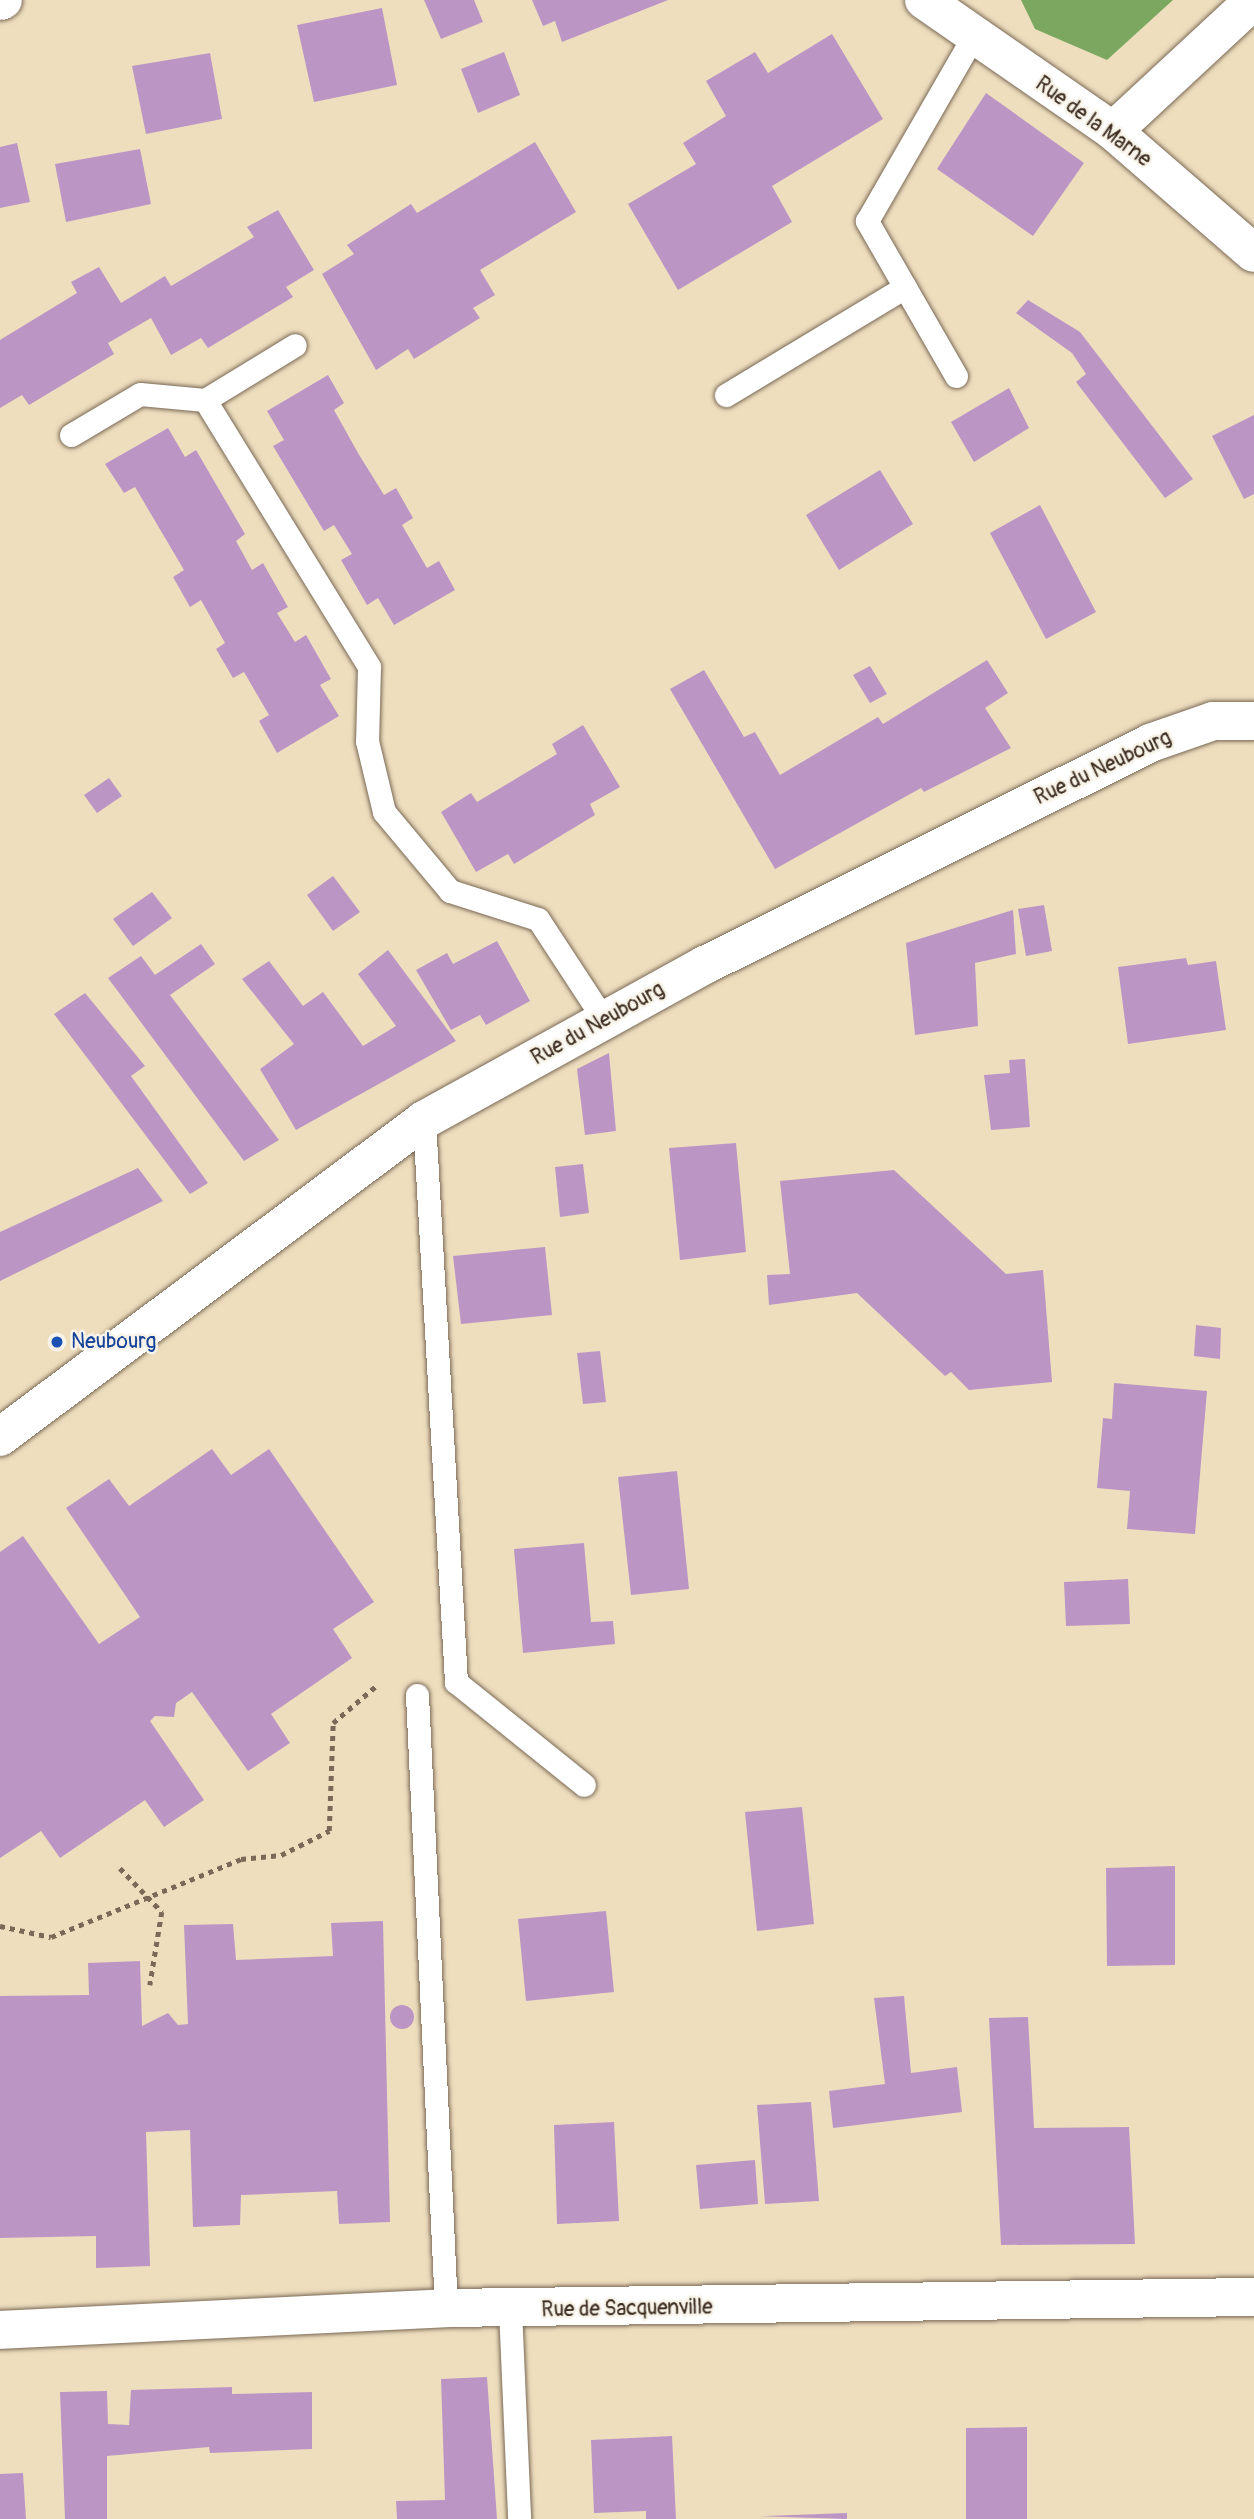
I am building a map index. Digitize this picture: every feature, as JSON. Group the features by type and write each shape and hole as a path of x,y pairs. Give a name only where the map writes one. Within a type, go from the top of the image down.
{"street":[{"name":"Rue de la Marne","path":"925,0 1113,131 1254,253"},
{"path":"1113,131 1254,0"},
{"name":"Rue du Neubourg","path":"0,1437 424,1120 604,1020 1150,743 1213,721 1254,720"},
{"name":"Rue de Sacquenville","path":"0,2330 446,2308 1254,2297"}],"lane":[{"path":"956,376 867,221 974,35"},
{"path":"726,395 905,286"},
{"path":"71,436 140,394 205,400 295,345"},
{"path":"205,400 369,667 367,741 384,812 450,891 538,919 604,1020"},
{"path":"424,1120 456,1682 584,1785"},
{"path":"416,1695 446,2308"},
{"path":"510,2309 519,2519"}],"path":[{"path":"0,1926 51,1937 241,1859 281,1855 329,1830 333,1723 383,1681 407,1682 416,1695"},
{"path":"120,1868 152,1896 162,1912 150,1985"}],"green space":[{"path":"1021,0 1173,0 1107,60 1035,29"}],"building":[{"path":"424,0 474,0 483,22 441,39"},
{"path":"532,0 668,0 562,42 555,21 543,26"},
{"path":"382,8 397,85 314,102 297,25"},
{"path":"832,34 883,119 772,186 792,222 678,290 628,204 696,164 683,143 726,116 706,81 755,52 768,73"},
{"path":"504,52 520,95 478,113 461,69"},
{"path":"210,53 222,119 146,134 132,66"},
{"path":"986,93 1084,163 1033,236 937,169"},
{"path":"535,142 576,212 480,270 495,295 473,308 480,318 414,359 408,349 376,370 322,274 354,254 347,245 411,204 417,213"},
{"path":"17,143 30,202 0,208 0,147"},
{"path":"140,149 151,204 66,222 55,164"},
{"path":"278,210 314,270 286,287 293,297 208,348 201,338 171,355 151,318 108,343 114,354 29,405 22,395 0,408 0,340 77,293 71,282 99,267 121,303 165,276 171,286 254,237 247,227"},
{"path":"1028,300 1080,332 1193,479 1165,498 1076,382 1086,374 1072,353 1016,313"},
{"path":"328,375 344,403 334,410 358,453 384,495 396,488 413,518 402,525 427,568 439,561 455,590 394,625 378,598 367,605 341,560 352,554 334,525 324,531 273,446 284,440 267,411"},
{"path":"1009,388 1029,428 974,462 951,422"},
{"path":"1254,415 1254,494 1244,499 1212,436"},
{"path":"168,428 185,457 196,450 245,534 236,541 252,570 263,563 288,607 277,613 295,642 306,635 331,679 320,685 339,716 277,753 259,721 269,715 244,672 233,678 216,649 225,643 201,600 190,607 173,577 184,570 135,487 124,493 105,464"},
{"path":"880,470 913,524 839,570 806,515"},
{"path":"1040,505 1096,612 1046,639 990,533"},
{"path":"987,660 1008,693 985,708 1011,748 924,792 921,788 775,869 670,689 704,670 744,737 755,732 780,775 878,717 883,724"},
{"path":"870,666 887,694 870,703 853,675"},
{"path":"583,725 620,787 590,804 595,815 514,864 508,854 476,872 441,812 471,793 477,802 557,754 552,744"},
{"path":"109,778 122,796 97,813 84,795"},
{"path":"333,876 360,912 333,931 307,895"},
{"path":"152,892 172,918 133,946 113,919"},
{"path":"1044,905 1052,951 1026,956 1018,909"},
{"path":"1013,910 1016,954 975,963 978,1026 915,1035 906,943"},
{"path":"497,941 530,1001 486,1025 480,1015 451,1030 416,970 447,953 453,964"},
{"path":"201,944 215,964 170,995 279,1140 244,1161 108,978 141,956 155,975"},
{"path":"388,950 456,1041 296,1130 260,1069 294,1044 242,979 269,961 303,1006 323,992 363,1046 396,1026 358,974"},
{"path":"1186,958 1188,965 1216,961 1226,1030 1128,1044 1118,967"},
{"path":"85,993 145,1066 131,1076 208,1183 190,1194 54,1014"},
{"path":"609,1053 616,1131 585,1135 577,1069"},
{"path":"1025,1059 1030,1127 991,1130 984,1075 1010,1073 1009,1060"},
{"path":"736,1143 746,1252 680,1260 669,1148"},
{"path":"583,1164 589,1213 560,1217 555,1167"},
{"path":"138,1168 163,1201 0,1281 0,1232"},
{"path":"894,1170 1006,1274 1043,1270 1052,1382 969,1390 951,1372 945,1376 857,1293 769,1305 767,1275 790,1274 780,1181"},
{"path":"545,1247 552,1315 461,1324 453,1256"},
{"path":"1196,1325 1221,1328 1220,1359 1194,1356"},
{"path":"600,1351 606,1402 583,1404 577,1353"},
{"path":"1114,1383 1207,1391 1195,1534 1127,1529 1130,1491 1097,1488 1103,1418 1112,1419"},
{"path":"212,1449 231,1475 269,1449 374,1602 333,1629 352,1658 271,1714 290,1743 248,1771 192,1692 176,1703 174,1717 155,1716 150,1721 204,1800 164,1827 145,1800 60,1858 41,1831 0,1858 0,1552 23,1536 99,1644 140,1617 66,1508 109,1479 129,1506"},
{"path":"677,1471 689,1589 631,1595 618,1477"},
{"path":"584,1543 591,1622 613,1621 615,1644 523,1653 514,1549"},
{"path":"1128,1579 1130,1624 1066,1626 1064,1582"},
{"path":"802,1807 814,1924 757,1931 745,1812"},
{"path":"1175,1866 1175,1965 1107,1966 1106,1868"},
{"path":"606,1911 614,1992 526,2001 518,1919"},
{"path":"383,1921 390,2222 339,2224 337,2191 241,2195 240,2225 193,2227 190,2130 146,2132 150,2266 96,2268 96,2236 0,2238 0,1996 89,1995 88,1963 140,1961 142,2026 168,2013 178,2025 188,2024 184,1925 233,1924 236,1960 333,1956 331,1923"},
{"path":"904,1996 911,2073 957,2067 962,2112 833,2128 829,2091 885,2084 874,1998"},
{"path":"402,2005 411,2008 414,2017 411,2026 402,2029 393,2026 390,2017 393,2008"},
{"path":"1028,2017 1034,2128 1129,2127 1135,2244 1001,2245 989,2018"},
{"path":"811,2102 819,2201 765,2204 757,2105"},
{"path":"614,2122 619,2221 557,2224 554,2125"},
{"path":"755,2160 758,2204 700,2209 696,2165"},
{"path":"487,2377 497,2519 397,2519 396,2501 445,2500 441,2379"},
{"path":"232,2387 232,2394 312,2392 312,2449 210,2453 209,2447 107,2456 107,2519 65,2519 60,2392 107,2391 108,2424 129,2425 131,2390"},
{"path":"1027,2427 1027,2519 966,2519 966,2428"},
{"path":"672,2436 676,2519 646,2519 646,2511 594,2513 591,2440"},
{"path":"23,2473 26,2519 0,2519 0,2474"},
{"path":"847,2513 847,2519 758,2516 766,2516"}],"place":[{"name":"Neubourg","path":"57,1342"}]}
